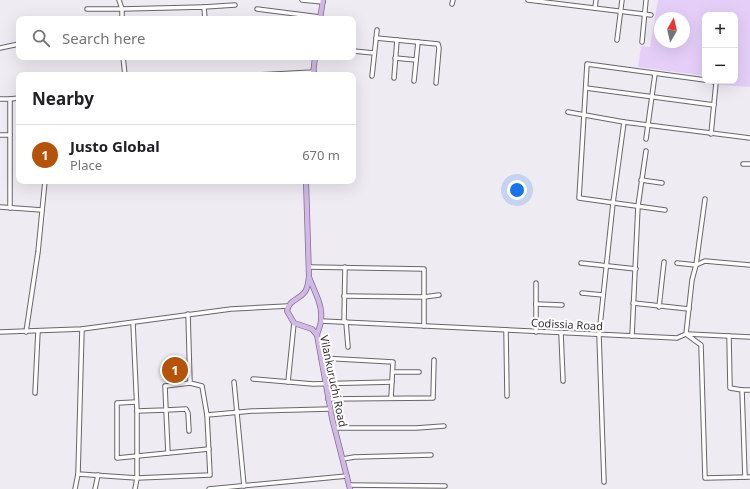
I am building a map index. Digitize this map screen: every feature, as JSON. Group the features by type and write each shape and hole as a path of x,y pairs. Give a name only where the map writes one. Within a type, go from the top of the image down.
{"main road":[{"path":"320,16 323,1"},
{"path":"314,72 315,60"},
{"path":"294,324 287,310 288,306 306,291 309,277 306,184"},
{"path":"309,277 319,299 321,321 317,335"},
{"name":"Vilankuruchi Road","path":"294,324 312,329 317,335 330,409 350,487"}],"street":[{"path":"120,0 122,16"},
{"path":"302,0 323,1"},
{"path":"528,0 651,15"},
{"path":"568,0 568,5"},
{"path":"595,8 596,0"},
{"path":"617,40 622,0"},
{"path":"642,42 646,0"},
{"path":"87,9 235,6"},
{"path":"204,7 205,16"},
{"path":"257,9 306,16"},
{"path":"372,76 377,30"},
{"path":"376,38 436,43 439,46 436,83"},
{"path":"394,78 397,40"},
{"path":"414,81 418,42"},
{"path":"0,48 16,45"},
{"path":"356,51 374,53"},
{"path":"395,58 416,60"},
{"path":"123,60 125,72"},
{"path":"666,210 579,198 587,64 702,80"},
{"path":"646,139 655,74"},
{"path":"711,134 716,84"},
{"path":"586,88 714,105"},
{"path":"0,99 16,98"},
{"path":"10,99 10,208"},
{"path":"568,112 648,126 750,138"},
{"path":"604,482 599,335 613,203 624,122"},
{"path":"0,135 10,135"},
{"path":"632,336 638,206 646,151"},
{"path":"743,164 750,164"},
{"path":"641,180 662,183"},
{"path":"26,332 38,252 44,184"},
{"path":"705,199 696,265 692,280 686,334 701,345 705,478 750,477"},
{"path":"0,207 42,210"},
{"path":"677,263 696,265 705,261 750,265"},
{"path":"659,307 664,262"},
{"path":"581,264 636,269"},
{"path":"309,267 424,269 424,326"},
{"path":"345,268 344,296 348,347"},
{"path":"536,283 536,332"},
{"path":"582,293 603,295"},
{"path":"344,296 439,296"},
{"path":"633,303 659,307 689,309"},
{"path":"536,304 562,305"},
{"path":"0,332 38,332 82,329 231,309 288,306"},
{"path":"188,314 190,383"},
{"name":"Codissia Road","path":"321,321 677,338 686,334 750,337"},
{"path":"132,323 137,411 137,478 135,489"},
{"path":"288,382 294,324"},
{"path":"75,489 78,474 82,329"},
{"path":"506,330 507,396"},
{"path":"35,393 38,332"},
{"path":"561,333 562,381"},
{"path":"729,336 730,388 750,390"},
{"path":"321,358 393,362 391,398"},
{"path":"328,399 433,398 434,360"},
{"path":"393,372 419,372"},
{"path":"253,379 326,384 392,382"},
{"path":"234,382 244,486"},
{"path":"78,474 137,478 210,475 207,415 202,386 190,383 165,386 168,453"},
{"path":"742,390 745,476"},
{"path":"136,402 117,403 118,458 209,449"},
{"path":"137,411 186,409 188,413 189,431"},
{"path":"207,415 237,412 330,409"},
{"path":"335,428 416,428 444,426"},
{"path":"342,459 354,457 431,455"},
{"path":"95,489 98,475"},
{"path":"209,489 347,476"},
{"path":"350,487 445,486"}],"shaded area":[{"path":"658,0 750,0 750,87 719,84 738,84 738,12 702,12 702,76 638,67 641,46 650,47 654,24 654,48 690,48 690,12 656,12"}],"place":[{"name":"Justo Global","path":"175,370"}]}
